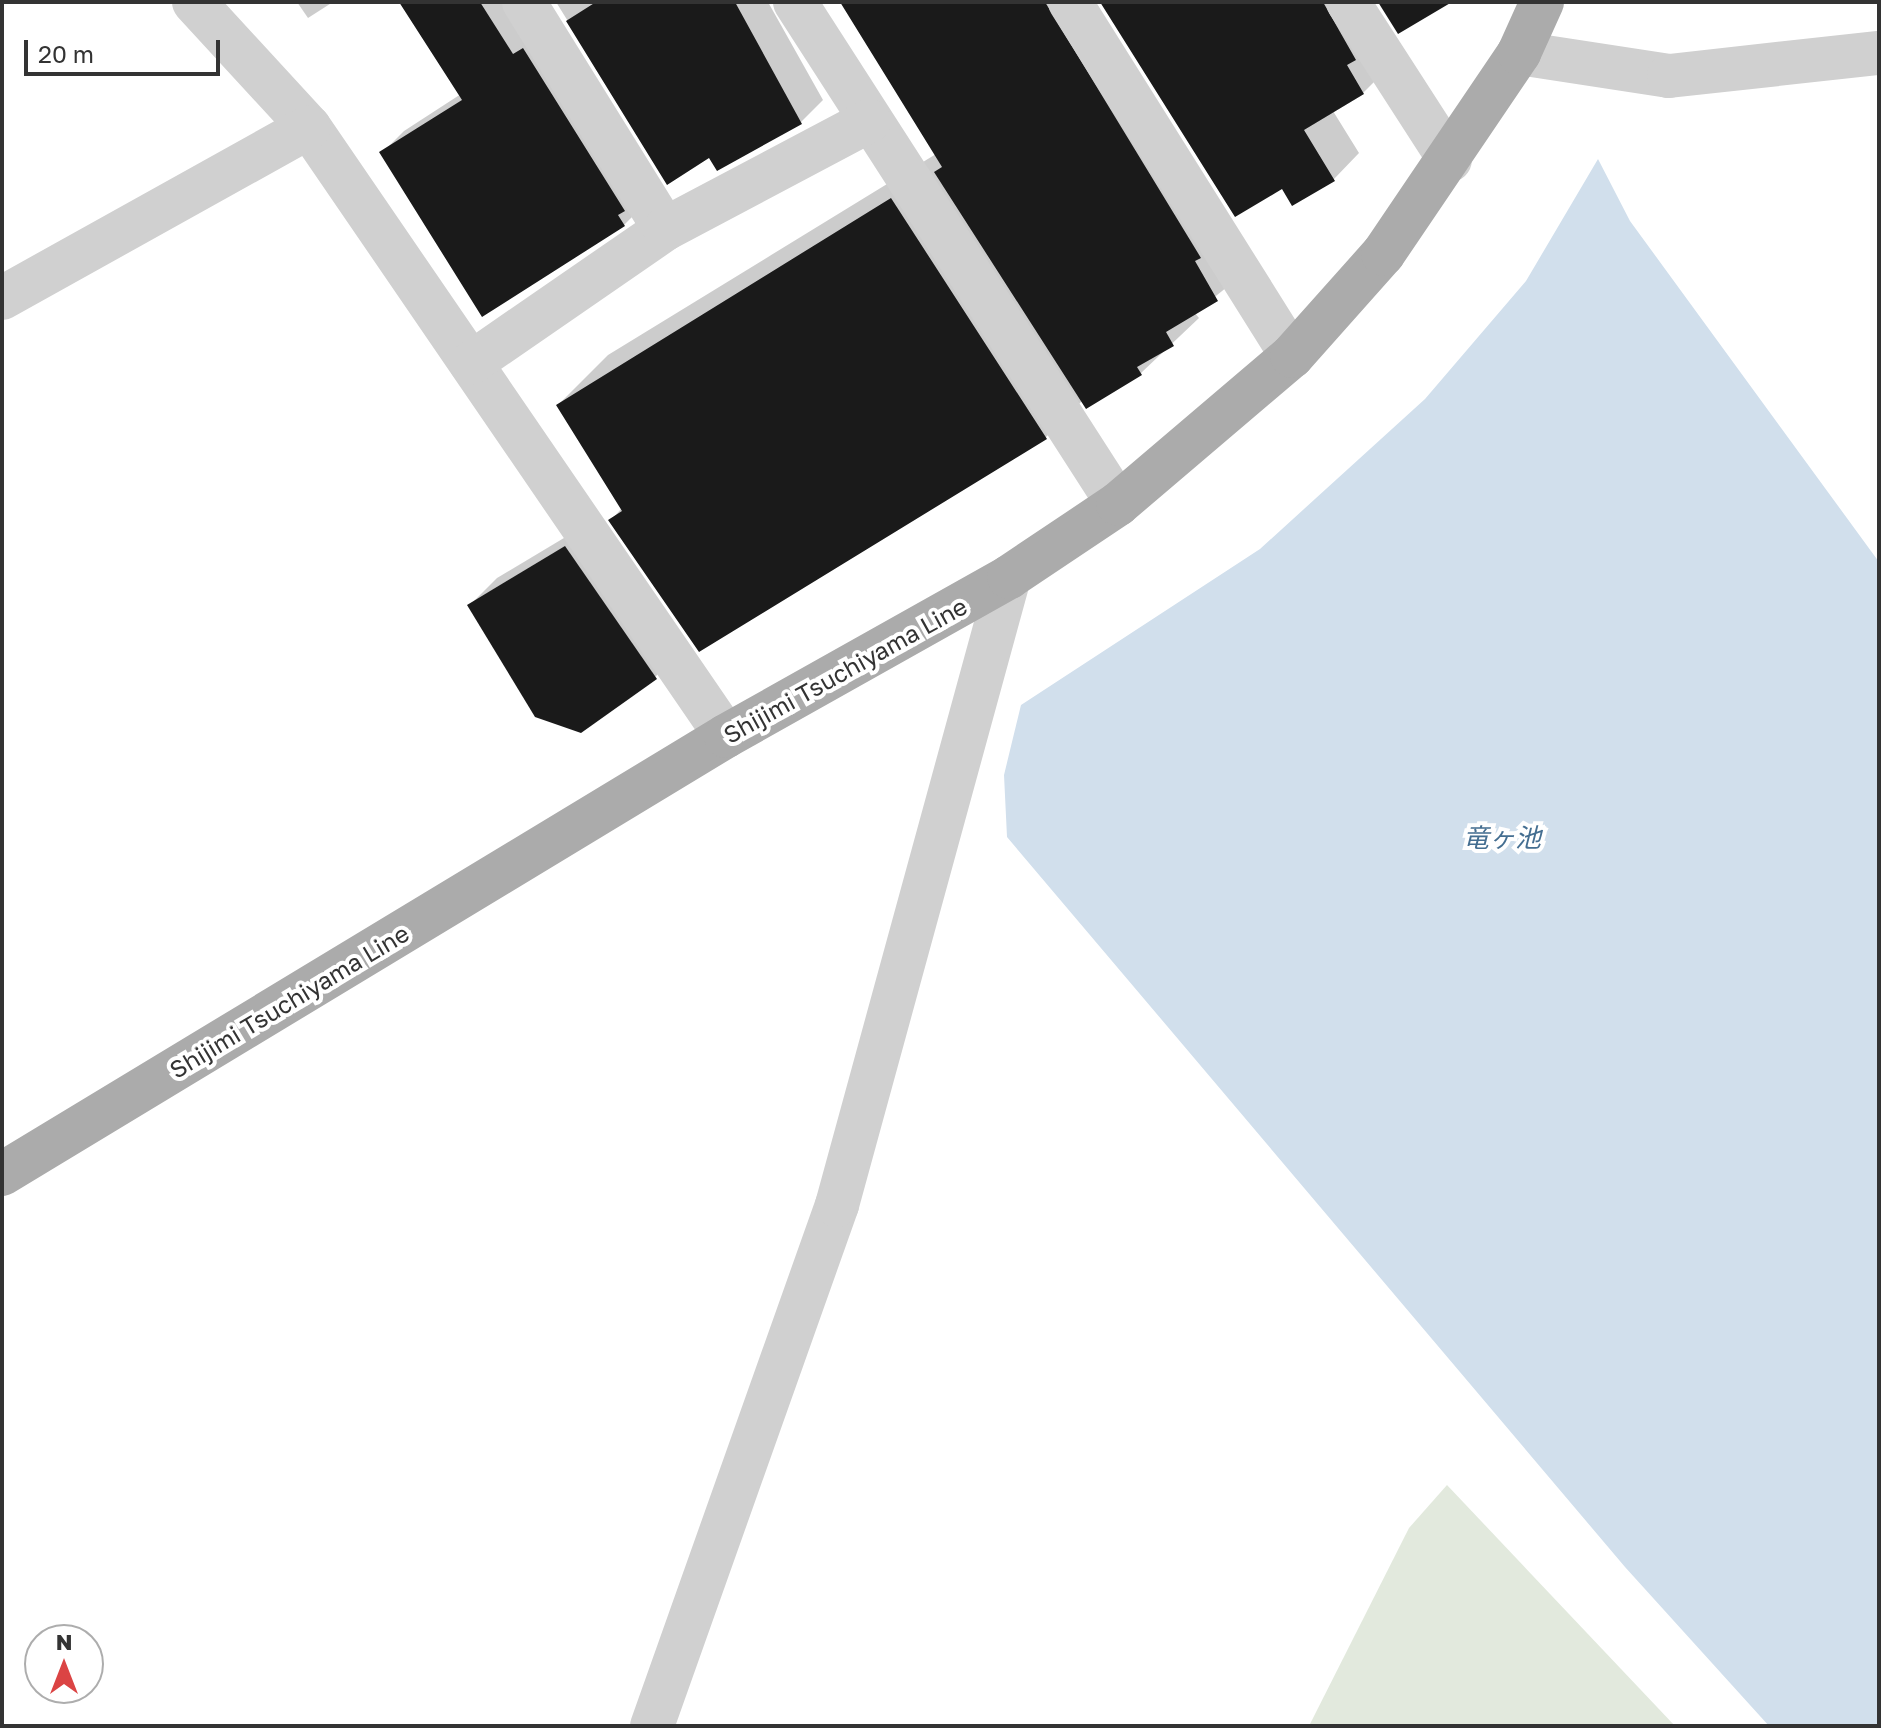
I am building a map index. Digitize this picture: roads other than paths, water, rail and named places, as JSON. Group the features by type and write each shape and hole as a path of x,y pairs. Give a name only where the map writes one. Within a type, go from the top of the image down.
{"main road":[{"name":"Shijimi Tsuchiyama Line","path":"2,1174 726,736 1009,577 1118,504 1292,356 1383,254 1450,160 1519,53 1542,2"}],"street":[{"path":"194,2 309,127 726,736"},
{"path":"524,2 665,229"},
{"path":"795,2 1118,504"},
{"path":"1070,2 1292,356"},
{"path":"1348,2 1450,160"},
{"path":"1519,53 1669,76 1879,53"},
{"path":"471,363 665,229 869,121"},
{"path":"2,298 309,127"},
{"path":"652,1726 837,1205 1009,577"}],"water":[{"name":"竜ヶ池","path":"1598,159 1630,221 1879,562 1879,1726 1769,1726 1625,1567 1007,837 1004,775 1021,705 1260,549 1425,399 1526,281"}]}
